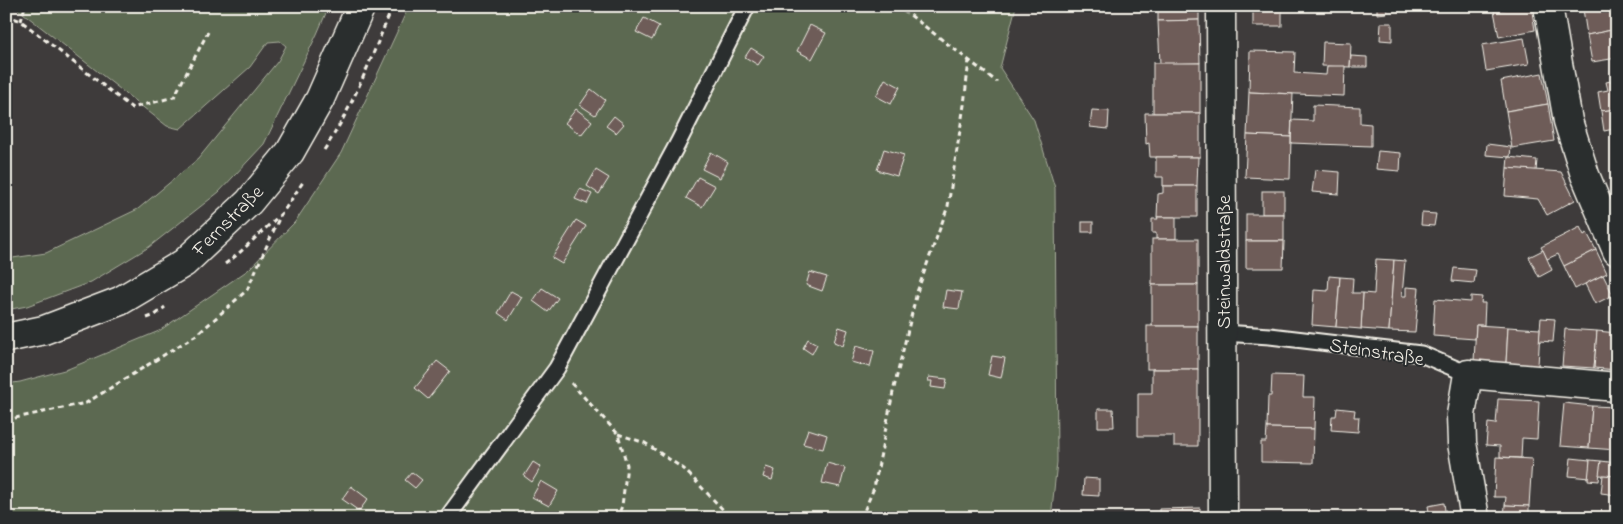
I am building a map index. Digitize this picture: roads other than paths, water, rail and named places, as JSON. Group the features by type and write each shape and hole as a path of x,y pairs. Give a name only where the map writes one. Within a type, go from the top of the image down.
{"street":[{"name":"Fernstraße","path":"6,338 44,330 120,301 184,262 249,202 290,152 320,99 361,6"},
{"name":"Steinwaldstraße","path":"1221,6 1223,518"},
{"path":"1548,6 1568,121 1585,175 1617,251"},
{"path":"1468,374 1461,414 1462,443 1475,518"},
{"name":"Steinstraße","path":"1468,374 1617,387"}],"lane":[{"path":"447,518 557,368 678,143 747,6"},
{"name":"Steinstraße","path":"1223,333 1270,336 1421,354 1468,374"}]}
